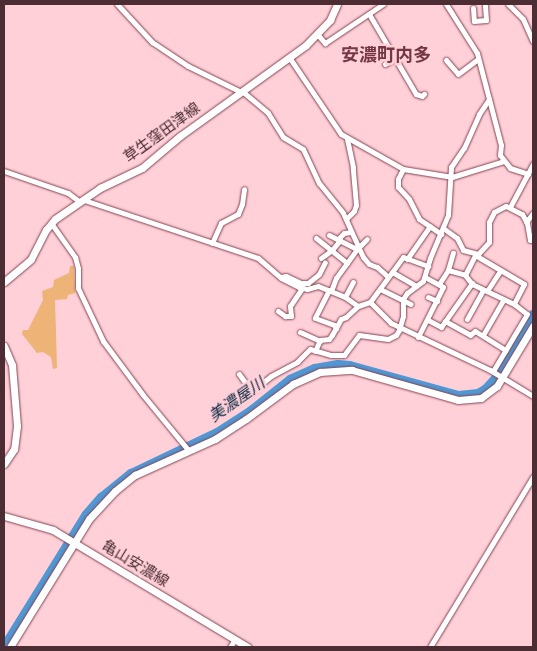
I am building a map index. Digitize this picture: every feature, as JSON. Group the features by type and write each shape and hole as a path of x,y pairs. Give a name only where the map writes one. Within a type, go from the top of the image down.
{"main road":[{"name":"草生窪田津線","path":"4,282 31,258 51,223 104,186 142,168 180,136 318,35 330,20 337,4"},
{"path":"10,647 73,542 89,520 115,490 146,470 246,420 293,384 320,372 358,371 464,401 488,394 502,376 533,326"},
{"path":"4,346 12,365 17,426 14,449 4,464"},
{"name":"亀山安濃線","path":"4,516 48,528 65,537 248,647"}],"street":[{"path":"117,4 152,42 188,66 242,92 268,113 283,138 303,149 319,183 346,219 358,248 366,261 416,286"},
{"path":"318,35 325,43 383,4"},
{"path":"447,4 478,59 501,145 500,155 510,168 530,174"},
{"path":"473,8 474,21 486,20 486,4"},
{"path":"508,4 523,19 533,40"},
{"path":"369,14 416,94 422,96 424,94"},
{"path":"289,57 338,130 347,139 378,153 403,169 449,177 460,176 504,161"},
{"path":"385,64 395,58"},
{"path":"446,60 458,74 478,59"},
{"path":"238,374 249,388 254,389 271,376 297,362 310,349 331,355 344,355 358,335 390,339 396,336 400,328 403,299 407,292 425,277 450,212 449,177 451,167 464,148 479,114 489,99"},
{"path":"346,219 354,211 356,205 353,167 347,139"},
{"path":"510,207 530,174 533,164"},
{"path":"403,169 398,179 398,187 409,199 419,219 457,238 463,250 524,284 514,304"},
{"path":"4,171 68,193 82,201 258,258 281,278 302,288 318,286 345,297 358,306"},
{"path":"212,244 222,222 238,214 244,190"},
{"path":"464,275 475,255 489,242 489,222 494,212 501,207 510,207 522,214 530,240 533,240"},
{"path":"526,222 533,213"},
{"path":"51,223 75,257 78,268 78,288 102,341 187,448"},
{"path":"407,259 430,226"},
{"path":"281,278 286,276 301,283 308,283 319,274 323,260 344,233 351,232"},
{"path":"329,235 358,248"},
{"path":"316,238 347,263"},
{"path":"336,328 334,325 315,318 336,278 358,248 368,239"},
{"path":"439,284 448,270 452,254"},
{"path":"300,332 320,341 322,339 329,339 341,319 358,306 370,302 403,257 428,266"},
{"path":"448,270 464,275 472,283 503,301 514,304 527,314 493,372"},
{"path":"467,319 500,271"},
{"path":"418,337 444,287 425,277"},
{"path":"345,297 353,282"},
{"path":"428,320 441,326 472,283"},
{"path":"372,286 412,304"},
{"path":"278,311 285,316 291,316 290,306 302,288"},
{"path":"428,297 437,302"},
{"path":"483,335 503,301"},
{"path":"370,302 388,321 400,328 502,376 533,396"},
{"path":"445,321 470,335 474,331 483,335 506,350"},
{"path":"316,351 320,341"},
{"path":"430,647 533,477"},
{"path":"230,647 235,640"}],"shaded area":[{"path":"70,266 74,266 75,293 68,295 67,299 55,300 57,368 53,369 51,357 43,352 37,353 22,334 23,330 28,330 43,300 42,291 53,287 54,280 69,273"}],"waterway":[{"name":"美濃屋川","path":"4,646 86,514 101,497 131,473 217,432 251,410 290,379 315,368 338,364 350,365 459,395 478,393 485,389 496,377 533,314"}],"district":[{"name":"安濃町内多","path":"386,55"}]}
